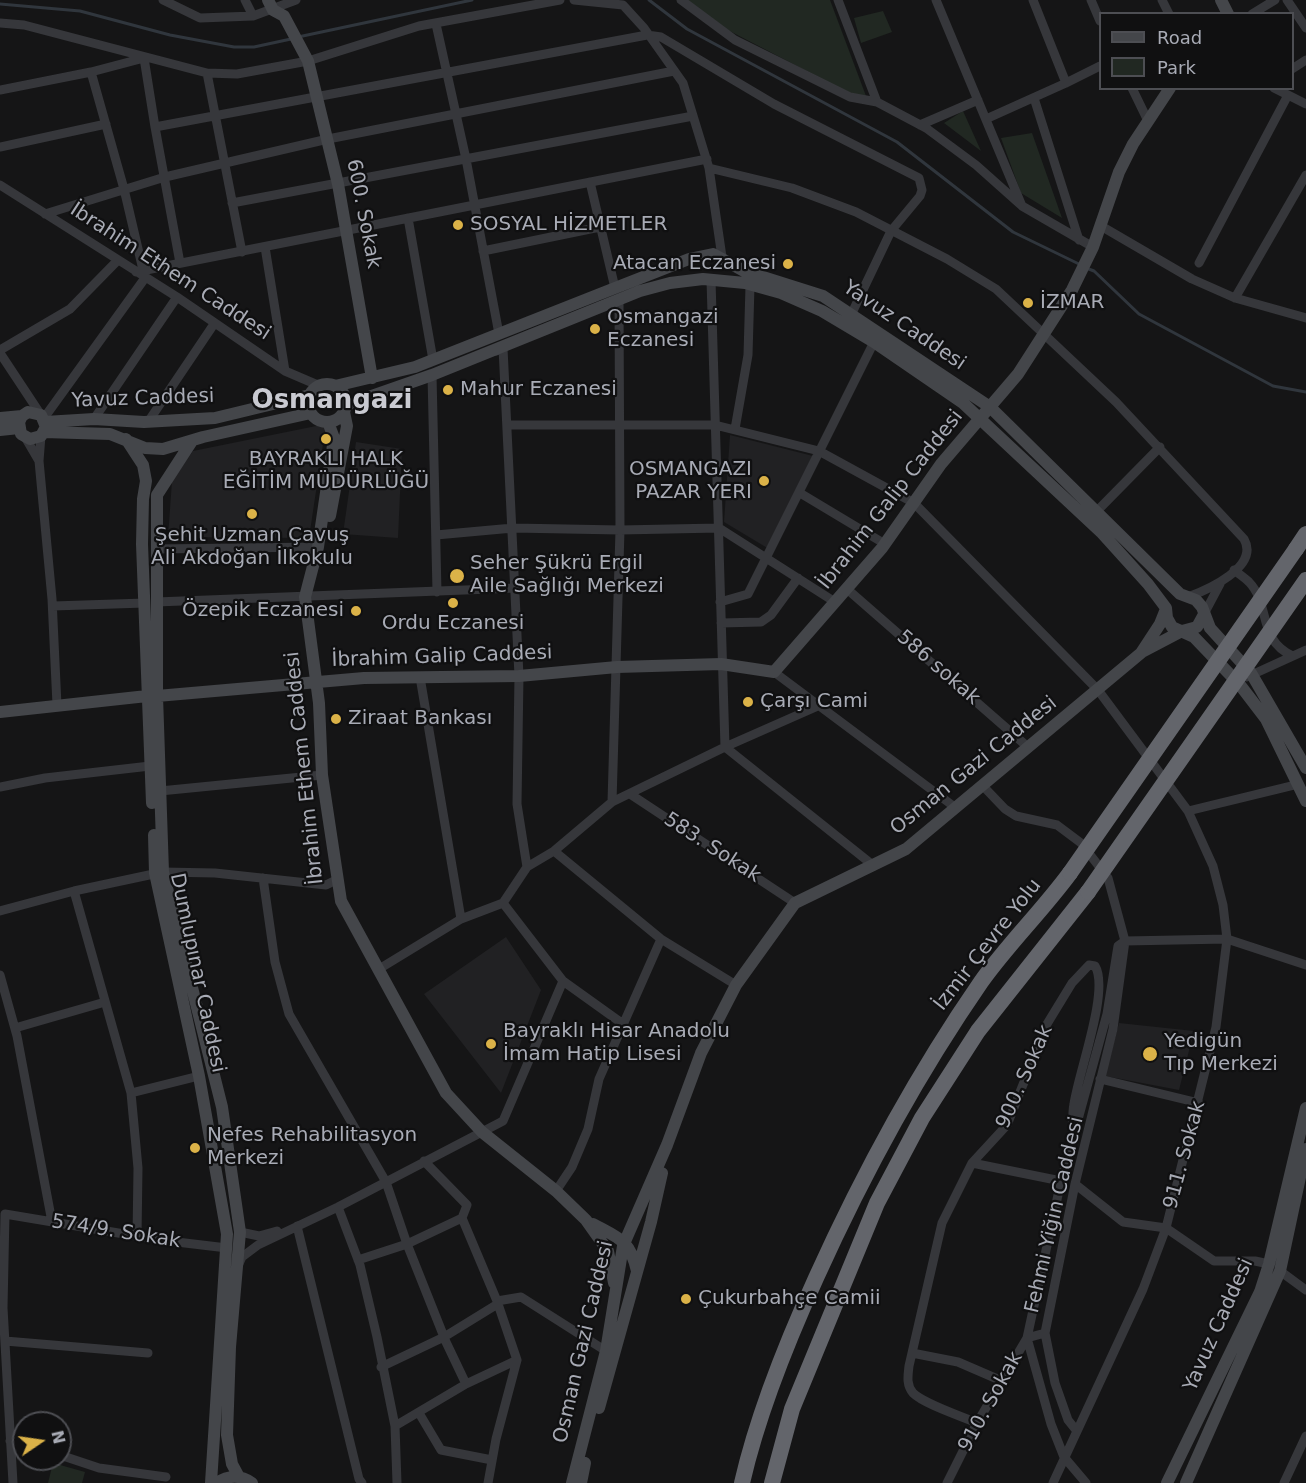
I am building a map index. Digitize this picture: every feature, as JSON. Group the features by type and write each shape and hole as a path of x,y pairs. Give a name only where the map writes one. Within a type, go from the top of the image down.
{"highway":[{"name":"İzmir Çevre Yolu","path":"742,1483 788,1340 864,1173 932,1056 983,980 1042,911 1070,873 1306,534"},
{"path":"772,1483 792,1409 877,1203 907,1147 978,1031 1088,892 1306,580"}],"main road":[{"name":"600. Sokak","path":"275,9 307,60 317,95 338,184 372,378"},
{"name":"İbrahim Galip Caddesi","path":"0,712 316,682 420,677 519,676 617,667 722,664 774,672 885,544 980,418 1018,374 1041,334 1072,290 1101,226 1119,172 1169,90"},
{"name":"Yavuz Caddesi","path":"345,409 492,352 705,255 722,257 744,271 823,296 990,406 1180,594 1196,600 1202,607 1203,616 1210,628 1251,673 1306,768"},
{"path":"705,255 698,262 698,270 707,280 720,272 722,257"},
{"name":"Yavuz Caddesi","path":"335,386 433,360 499,334 617,294 670,283 707,280 745,283 781,294 822,311 874,342 963,403 1101,532 1148,584 1166,608 1167,618 1172,627 1194,637 1240,686 1266,719 1306,801"},
{"path":"320,386 335,386 344,394 345,409 335,421 321,421 311,413 308,404 310,395 320,386"},
{"name":"Yavuz Caddesi","path":"43,425 94,419 148,422 215,418 310,395"},
{"name":"İbrahim Ethem Caddesi","path":"318,547 326,538 347,426 345,409"},
{"path":"0,418 22,427 36,439 43,425 34,412 22,427 0,430"},
{"name":"Yavuz Caddesi","path":"43,425 110,434 145,448 162,449 311,413"},
{"name":"İbrahim Ethem Caddesi","path":"328,422 334,438 318,547 305,597 316,682 321,775 341,901 446,1093 482,1132 556,1191 586,1220 626,1249"},
{"name":"Dumlupınar Caddesi","path":"126,439 143,465 146,481 142,499 150,603 152,696 150,766 159,873 221,1189 226,1248 211,1483"},
{"path":"150,603 156,549 157,495 192,441"},
{"path":"1166,608 1177,598 1188,597"},
{"name":"Osman Gazi Caddesi","path":"572,1483 606,1351 615,1294 634,1221 668,1145 702,1053 736,986 795,903 906,849 1141,653 1160,624 1166,608"},
{"path":"1141,653 1182,631 1197,627 1203,616"},
{"path":"152,696 160,791 159,873"},
{"name":"Dumlupınar Caddesi","path":"159,873 222,1107 240,1232 230,1347 227,1435 232,1464 239,1477"},
{"name":"Yavuz Caddesi","path":"1167,1483 1274,1267 1306,1108"},
{"name":"Osman Gazi Caddesi","path":"581,1483 645,1243 668,1145"},
{"name":"Yavuz Caddesi","path":"1186,1483 1274,1267 1306,1149"},
{"name":"İbrahim Ethem Caddesi","path":"586,1220 613,1229 634,1221"},
{"name":"İbrahim Ethem Caddesi","path":"586,1220 608,1251 615,1294"},
{"path":"637,1274 626,1249 645,1243"},
{"name":"İbrahim Ethem Caddesi","path":"604,1244 626,1249"},
{"path":"217,1483 231,1477 239,1477 252,1483"}],"street":[{"path":"162,0 200,18 254,16 296,0"},
{"path":"245,0 254,16"},
{"path":"0,23 24,25 207,73 237,74 307,60 419,26 560,0"},
{"path":"574,0 622,5 683,83 708,163 722,257"},
{"path":"681,0 735,40 850,97 877,102 920,125 976,165 1022,206 1079,240 1090,253"},
{"path":"838,0 877,102"},
{"path":"936,0 1022,206"},
{"path":"1033,0 1066,83"},
{"path":"1091,0 1099,17"},
{"path":"1255,12 1275,0"},
{"path":"1287,0 1306,28"},
{"path":"436,24 466,159 499,334"},
{"path":"154,128 317,95 647,35 661,37 774,105 919,178 922,190 920,196 891,231 851,315"},
{"path":"0,90 91,72 144,58"},
{"path":"144,58 154,128 180,263"},
{"path":"986,119 1099,67"},
{"path":"45,214 165,177 328,139 455,116 674,71"},
{"path":"91,72 124,189 141,273"},
{"path":"207,73 242,252"},
{"path":"1133,90 1148,121"},
{"path":"1278,90 1306,105"},
{"path":"1199,263 1288,95"},
{"path":"1034,98 1079,240"},
{"path":"920,125 978,100"},
{"path":"232,203 693,116"},
{"path":"0,147 106,123"},
{"path":"57,705 53,606 39,461 43,425 141,273 180,263 590,182 708,163 792,188 856,212 947,259 996,289 1041,334 1116,402 1244,539 1247,548 1244,560 1220,584 1203,616"},
{"path":"1235,298 1306,175"},
{"path":"590,182 617,294 620,530 612,802"},
{"name":"İbrahim Ethem Caddesi","path":"0,185 141,273 285,371 320,386"},
{"path":"408,218 433,360"},
{"path":"483,251 600,226"},
{"path":"1101,226 1192,279 1235,298 1306,318"},
{"path":"265,247 285,371"},
{"path":"43,425 0,352 70,309 117,260"},
{"path":"707,280 715,425 725,747 874,866"},
{"path":"735,429 748,355 750,286"},
{"path":"94,419 177,297"},
{"path":"148,422 214,324"},
{"path":"720,602 747,594 800,493 874,342"},
{"path":"492,352 503,348 519,676 517,804 527,867"},
{"path":"432,375 436,592"},
{"name":"911. Sokak","path":"508,425 620,427 715,425 819,451 914,503 1098,690 1188,811 1213,866 1223,905 1227,939 1216,1027 1199,1103 1166,1228 1143,1289 1053,1483"},
{"path":"22,427 39,461"},
{"path":"1097,511 1160,447"},
{"path":"800,493 885,544"},
{"path":"436,535 513,528 620,530 718,528 836,602"},
{"path":"156,549 318,547"},
{"path":"1234,570 1250,583 1262,609 1270,638 1284,652 1293,656"},
{"path":"721,623 761,622 771,615 798,578"},
{"path":"1188,597 1220,584"},
{"path":"53,606 516,588"},
{"name":"586 sokak","path":"847,589 1029,748"},
{"path":"1240,686 1251,673 1306,651"},
{"path":"774,672 956,808"},
{"path":"420,677 461,919"},
{"path":"379,969 461,919 503,903 527,867 554,851 612,802 725,747 818,706"},
{"path":"0,787 45,778 150,766"},
{"path":"160,791 321,775"},
{"path":"1188,811 1299,784"},
{"name":"Fehmi Yiğin Caddesi","path":"982,785 1005,809 1016,816 1057,825 1081,843 1108,878 1125,941 1113,1029 1075,1184 1045,1333 1055,1383 1068,1420 1076,1430"},
{"name":"583. Sokak","path":"630,794 795,903"},
{"path":"554,851 661,939 736,986"},
{"path":"0,911 74,891 159,873 215,873 326,885 336,880"},
{"path":"263,878 275,962 289,1014 386,1182 407,1244 444,1337 466,1384"},
{"path":"74,891 131,1093 138,1168 137,1236"},
{"path":"503,903 563,981 623,1024"},
{"path":"556,1191 572,1167 588,1129 599,1079 661,939"},
{"path":"1125,941 1227,939 1306,965"},
{"name":"Fehmi Yiğin Caddesi","path":"1086,1483 1064,1457 1051,1424 1027,1338 1061,1181 1107,1014 1118,946 1125,941"},
{"name":"900. Sokak","path":"977,1423 913,1393 908,1382 912,1353 942,1223 972,1163 1007,1125 1047,1024 1072,983 1089,965 1095,966 1099,973 1098,991 1094,1019 1073,1105 1073,1133"},
{"path":"0,975 15,1028 52,1222"},
{"path":"237,1269 248,1252 503,1121 563,981"},
{"path":"15,1028 105,1002"},
{"path":"131,1093 199,1076"},
{"path":"1100,1079 1199,1103"},
{"path":"424,1161 467,1204 462,1218 517,1360 488,1483"},
{"path":"972,1163 1061,1181"},
{"path":"1075,1184 1123,1222 1166,1228 1214,1261 1255,1261 1274,1267 1306,1290"},
{"path":"338,1207 358,1260 395,1426 397,1483"},
{"path":"2,1211 4,1341 13,1483"},
{"name":"574/9. Sokak","path":"2,1211 52,1222 226,1248"},
{"path":"358,1260 407,1244 462,1218"},
{"path":"240,1232 259,1236 297,1226"},
{"path":"297,1226 359,1479 362,1483"},
{"path":"381,1367 444,1337 496,1303 521,1297 606,1351"},
{"name":"910. Sokak","path":"947,1483 977,1423 1027,1338 1045,1333"},
{"path":"4,1341 148,1353"},
{"path":"912,1353 958,1362 1002,1381"},
{"path":"395,1426 466,1384 517,1360"},
{"path":"419,1413 441,1450 492,1460"},
{"path":"1284,1483 1306,1436"},
{"path":"72,1459 99,1468 166,1477"}],"shaded area":[{"path":"326,424 309,538 168,537 172,481 193,451"},
{"name":"OSMANGAZI PAZAR YERI","path":"730,435 813,456 769,549 724,522"},
{"path":"356,442 402,449 398,538 343,534"},
{"name":"Bayraklı Hisar Anadolu İmam Hatip Lisesi","path":"506,937 541,990 501,1093 424,994"},
{"name":"Yedigün Tıp Merkezi","path":"1119,1023 1194,1031 1179,1090 1105,1076"}],"green space":[{"path":"687,0 830,0 866,96 849,93 722,27"},
{"path":"883,11 892,32 861,43 854,18"},
{"path":"963,111 981,151 944,123"},
{"path":"1032,133 1062,218 1021,193 1001,138"},
{"path":"72,1468 85,1472 82,1483 48,1483 51,1471 72,1471"}],"waterway":[{"path":"298,37 472,0"},
{"path":"649,0 687,29 897,142 1013,232 1081,265"},
{"path":"0,4 80,11 170,35 234,47 254,47 291,39"},
{"path":"1086,268 1094,271 1139,314 1273,386 1306,392"}],"place":[{"name":"SOSYAL HİZMETLER","path":"458,225"},
{"name":"Atacan Eczanesi","path":"788,264"},
{"name":"İZMAR","path":"1028,303"},
{"name":"Osmangazi Eczanesi","path":"595,329"},
{"name":"Mahur Eczanesi","path":"448,390"},
{"name":"BAYRAKLI HALK EĞİTİM MÜDÜRLÜĞÜ","path":"326,439"},
{"name":"OSMANGAZI PAZAR YERI","path":"764,481"},
{"name":"Şehit Uzman Çavuş Ali Akdoğan İlkokulu","path":"252,514"},
{"name":"Seher Şükrü Ergil Aile Sağlığı Merkezi","path":"457,576"},
{"name":"Ordu Eczanesi","path":"453,603"},
{"name":"Özepik Eczanesi","path":"356,611"},
{"name":"Çarşı Cami","path":"748,702"},
{"name":"Ziraat Bankası","path":"336,719"},
{"name":"Bayraklı Hisar Anadolu İmam Hatip Lisesi","path":"491,1044"},
{"name":"Yedigün Tıp Merkezi","path":"1150,1054"},
{"name":"Nefes Rehabilitasyon Merkezi","path":"195,1148"},
{"name":"Çukurbahçe Camii","path":"686,1299"}],"district":[{"name":"Osmangazi","path":"332,401"}]}
